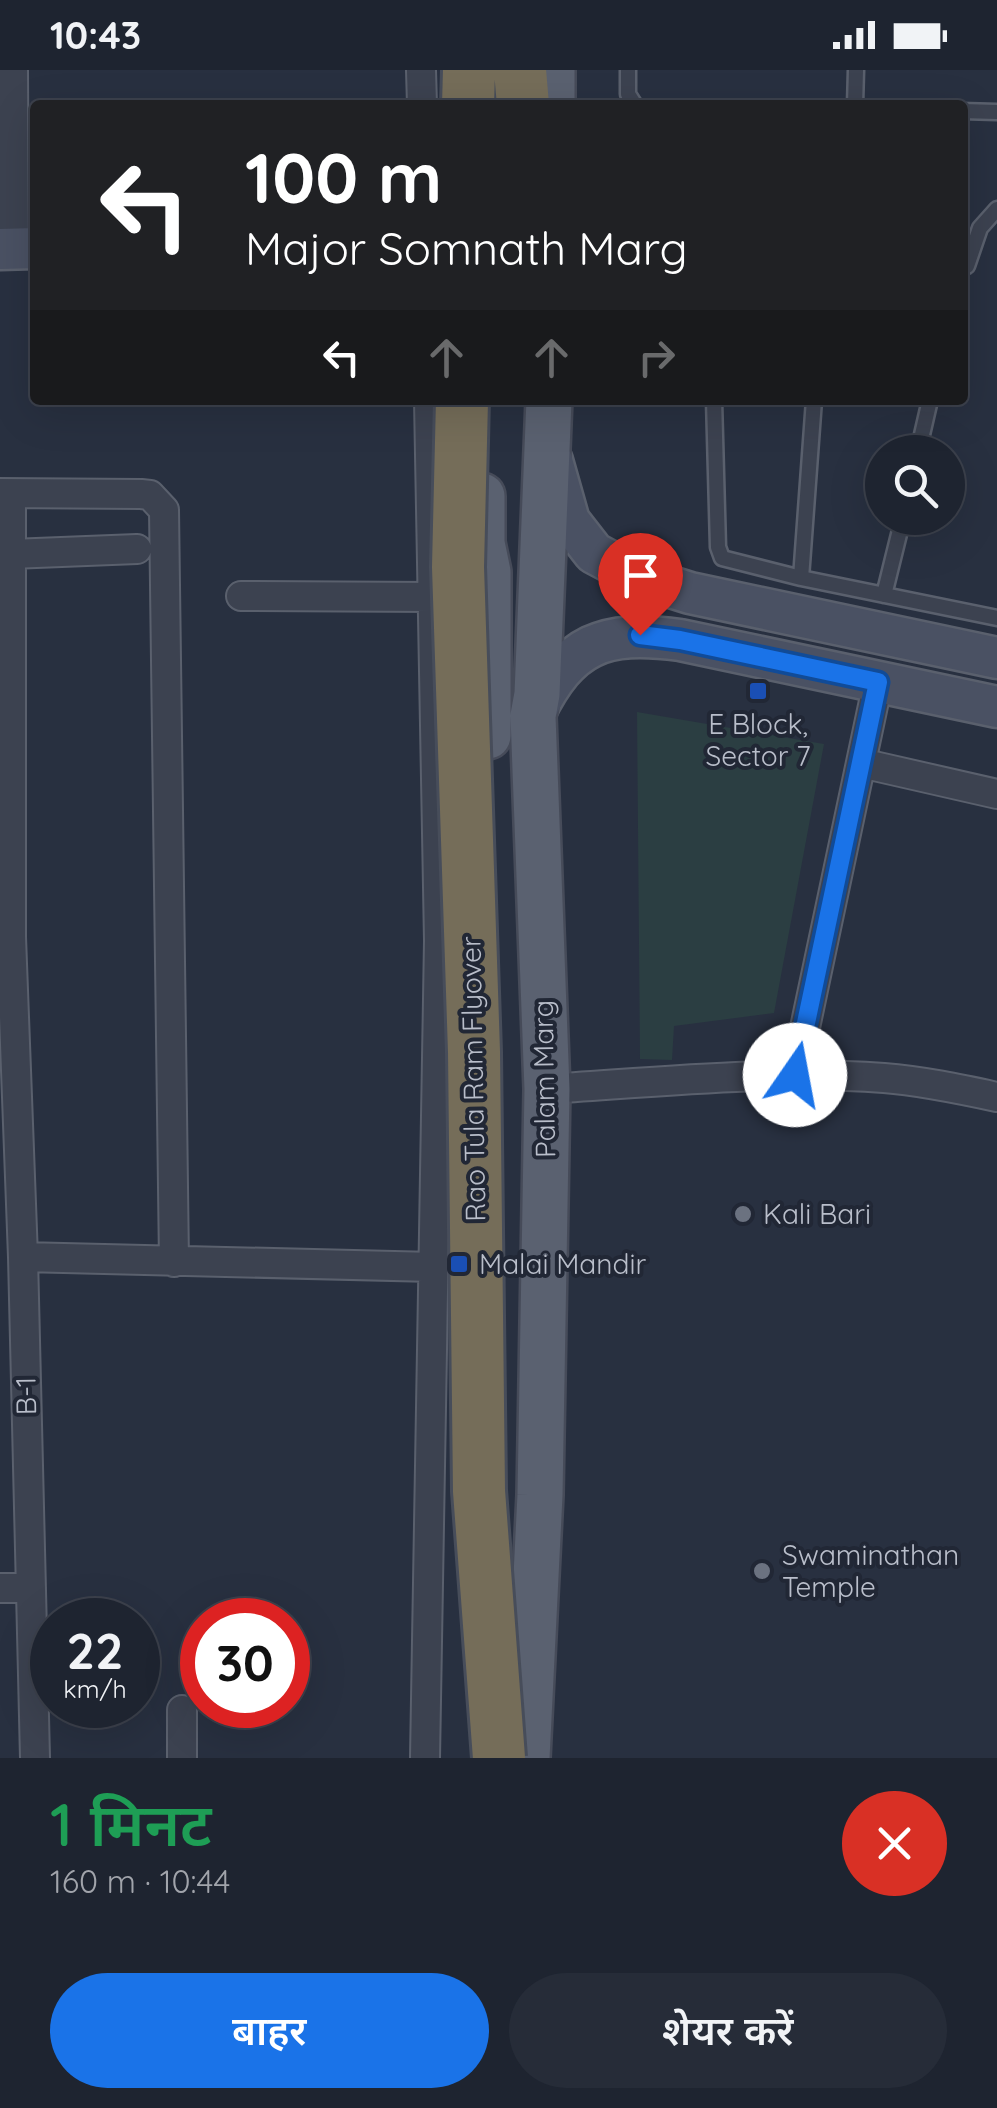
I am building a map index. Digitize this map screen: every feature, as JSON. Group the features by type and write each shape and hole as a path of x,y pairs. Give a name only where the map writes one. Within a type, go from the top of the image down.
{"highway":[{"path":"471,70 471,100"},
{"path":"520,70 523,100"},
{"name":"Rao Tula Ram Flyover","path":"462,405 458,567 474,1052 479,1491 500,1758"}],"main road":[{"path":"552,70 552,100"},
{"name":"Palam Marg","path":"481,405 482,543 488,572 490,1515 485,1758"},
{"name":"Palam Marg","path":"527,1758 540,1495 547,1089 533,716 549,405"}],"street":[{"path":"13,70 16,249"},
{"path":"422,70 422,100"},
{"path":"425,1758 439,940 429,405"},
{"path":"548,447 569,521 594,553 639,576 690,593 997,658"},
{"path":"6,493 150,495 164,510 174,1262"},
{"name":"B-1","path":"6,493 11,554 6,937 23,1257 35,1758"},
{"path":"11,554 136,549"},
{"path":"680,640 690,593"},
{"path":"240,596 434,597"},
{"path":"533,716 549,684 574,657 605,639 640,635 680,640 997,707"},
{"path":"795,1075 878,682"},
{"path":"861,762 997,794"},
{"path":"547,1089 795,1075 888,1078 997,1097"},
{"path":"23,1257 434,1267"},
{"path":"0,1588 31,1588"},
{"path":"182,1728 182,1758"}],"lane":[{"path":"628,70 628,94 632,100"},
{"path":"855,100 856,70"},
{"path":"968,111 997,112"},
{"path":"968,263 980,228 997,209"},
{"path":"714,405 719,552 731,562 997,618"},
{"path":"801,578 814,405"},
{"path":"922,435 929,405"},
{"path":"884,595 898,535"}],"green space":[{"path":"637,712 824,744 774,1013 674,1026 672,1060 640,1059"}],"place":[{"name":"E Block, Sector 7","path":"758,691"},
{"name":"Kali Bari","path":"743,1214"},
{"name":"Malai Mandir","path":"459,1264"},
{"name":"Swaminathan Temple","path":"762,1571"}],"route":[{"path":"640,635 878,682 795,1075"}]}
